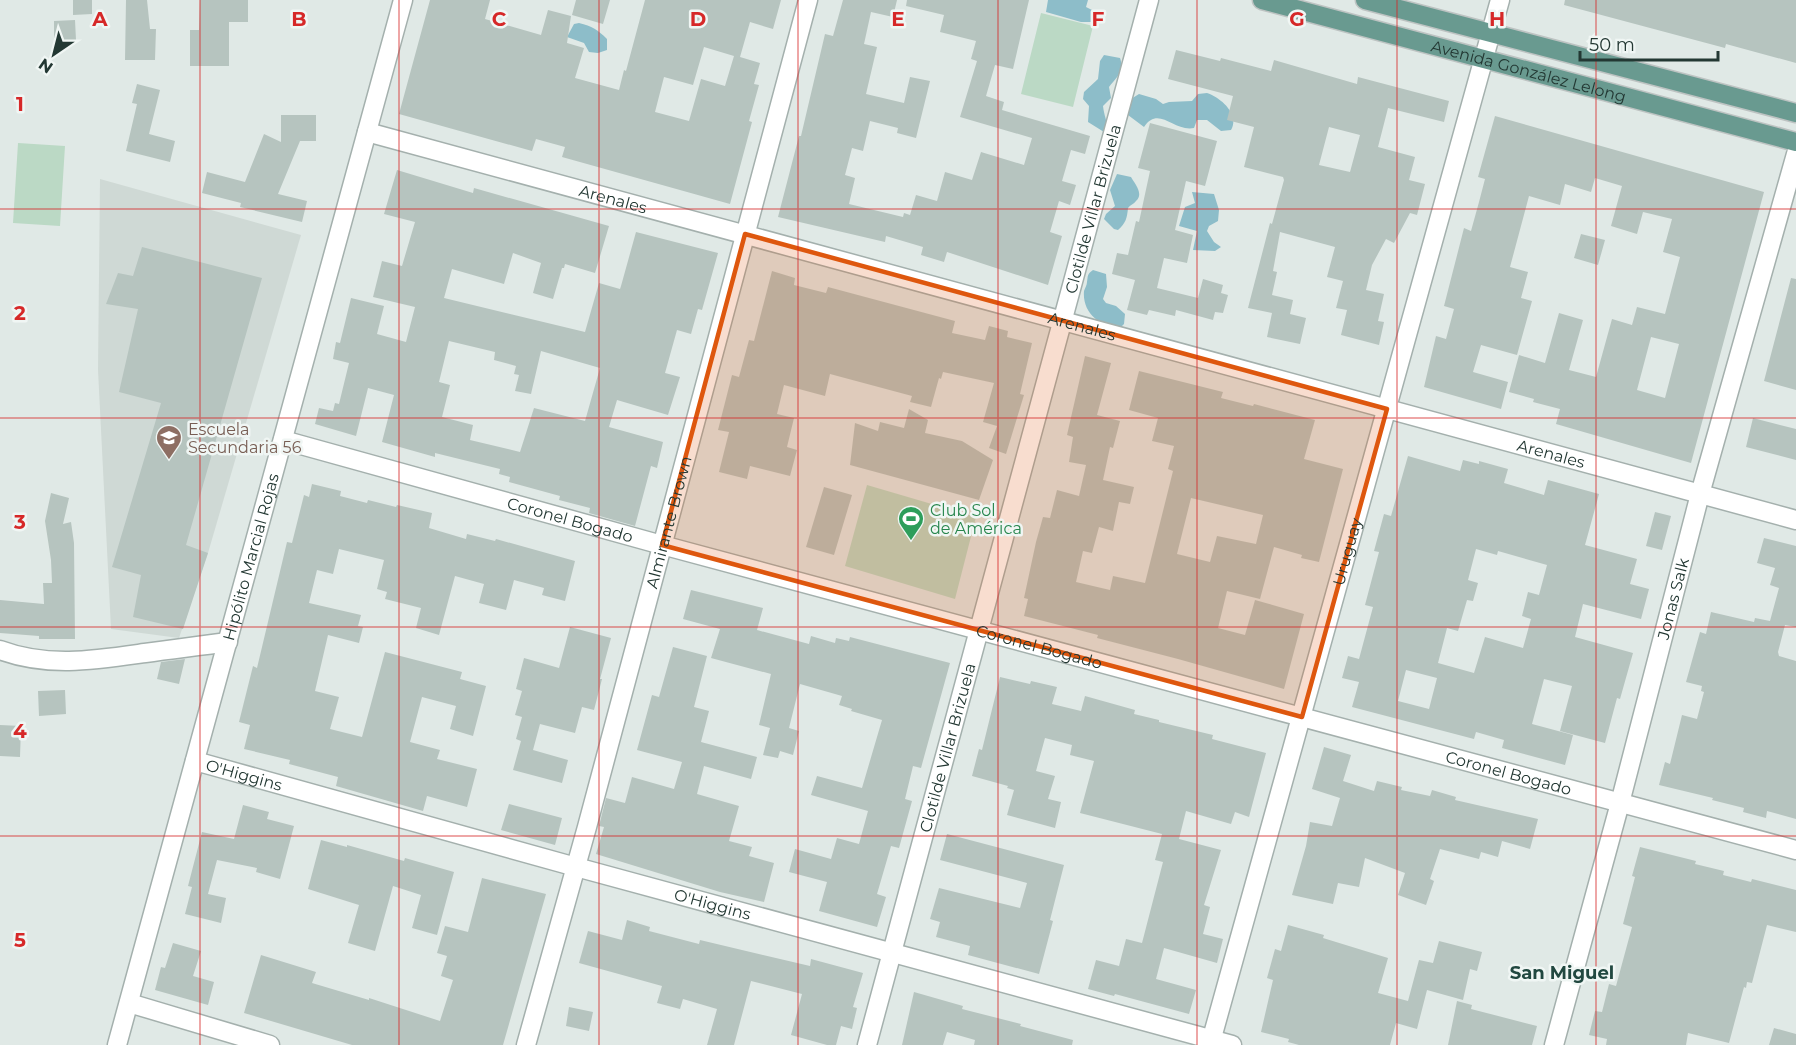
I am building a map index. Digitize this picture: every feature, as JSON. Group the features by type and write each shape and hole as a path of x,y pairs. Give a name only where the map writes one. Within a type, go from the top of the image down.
{"main road":[{"name":"Avenida González Lelong","path":"1262,0 1796,142"},
{"name":"Avenida González Lelong","path":"1365,0 1796,113"}],"street":[{"name":"Hipólito Marcial Rojas","path":"117,1045 404,0"},
{"name":"Almirante Brown","path":"526,1045 576,867 808,0"},
{"name":"Clotilde Villar Brizuela","path":"867,1045 1149,0"},
{"name":"Uruguay","path":"1211,1042 1500,0"},
{"name":"Arenales","path":"367,132 1796,520"},
{"name":"Jonas Salk","path":"1554,1045 1620,803 1700,494 1796,154"},
{"name":"Coronel Bogado","path":"283,440 662,545 1796,850"},
{"path":"0,650 15,656 39,660 84,662 228,642"},
{"name":"O'Higgins","path":"195,761 1211,1042 1232,1045"},
{"path":"129,1003 270,1045"}],"highlighted area":[{"path":"745,234 1387,409 1302,717 662,545"}],"shaded area":[{"name":"Escuela Secundaria 56","path":"100,179 301,235 208,553 179,638 111,629 98,370"}],"green space":[{"path":"1041,13 1093,26 1073,107 1021,94"},
{"path":"18,143 65,146 60,226 13,223"},
{"name":"Club Sol de América","path":"867,485 976,517 955,599 845,566"}],"water":[{"path":"1048,0 1088,0 1086,7 1094,11 1095,22 1081,22 1046,12"},
{"path":"579,23 591,27 604,36 607,39 607,50 598,53 589,52 584,43 567,37 574,24"},
{"path":"1104,55 1120,58 1121,67 1119,74 1109,87 1111,98 1103,106 1108,130 1104,132 1088,122 1089,106 1083,99 1084,92 1098,79 1100,61"},
{"path":"1207,93 1228,107 1233,118 1231,130 1221,131 1207,120 1197,120 1194,128 1186,128 1155,118 1144,127 1128,115 1125,107 1139,94 1156,99 1163,104 1192,101 1198,94"},
{"path":"1117,174 1131,177 1139,195 1128,208 1126,220 1118,230 1104,219 1115,206 1110,190"},
{"path":"1192,192 1214,194 1219,210 1218,221 1209,226 1207,231 1214,242 1221,247 1215,251 1193,250 1197,231 1179,226 1185,207 1195,203"},
{"path":"1093,270 1106,274 1107,287 1103,299 1125,314 1124,324 1121,327 1100,322 1094,318 1086,306 1084,291 1088,275"}],"building":[{"path":"73,0 92,0 92,14 73,15"},
{"path":"126,0 147,0 150,29 156,29 155,60 125,60"},
{"path":"200,0 248,0 248,22 229,22 229,66 190,66 190,30 199,30"},
{"path":"430,0 490,0 485,19 541,35 548,10 571,16 567,43 584,48 575,78 619,90 645,0 781,0 773,29 750,22 740,57 760,63 754,84 759,85 749,121 752,122 730,204 562,157 565,147 536,139 532,151 399,114","holes":["704,47 734,56 725,86 701,79 689,121 655,112 664,77 693,85"]},
{"path":"576,0 610,0 603,24 572,15"},
{"path":"843,0 897,0 893,17 871,12 864,44 877,47 866,94 904,103 910,77 930,81 916,138 897,133 898,128 870,121 863,151 852,148 845,175 855,178 849,204 903,217 904,213 910,215 916,195 937,201 945,172 972,180 981,152 1024,165 1032,138 960,117 977,61 971,59 976,41 940,32 944,15 906,6 907,0 1029,0 1013,69 995,65 986,96 1004,102 1002,110 1090,136 1085,154 1071,150 1062,181 1076,185 1070,205 1059,201 1050,232 1062,236 1048,285 947,252 944,262 921,255 923,247 886,236 885,242 778,217 799,136 801,136 825,34 833,36"},
{"path":"1565,0 1796,0 1796,63 1726,44 1725,48 1564,5"},
{"path":"75,20 76,40 54,41 54,21"},
{"path":"1176,50 1220,61 1221,58 1271,71 1274,60 1357,84 1358,77 1449,101 1444,122 1388,108 1378,147 1415,157 1409,180 1425,184 1417,215 1410,213 1394,243 1386,239 1372,265 1366,290 1384,294 1378,321 1384,322 1379,345 1341,335 1347,310 1336,308 1343,281 1327,277 1335,247 1280,232 1273,271 1277,272 1272,295 1293,300 1290,314 1306,318 1300,344 1267,337 1272,313 1248,308 1283,177 1244,167 1254,127 1227,120 1233,96 1168,79","holes":["1329,127 1360,135 1350,172 1319,165"]},
{"path":"137,84 160,90 149,134 175,141 170,162 126,151 137,104 132,103"},
{"path":"281,115 316,115 316,141 300,141 278,194 307,201 302,222 240,207 241,203 202,193 207,172 245,182 264,134 281,142"},
{"path":"1495,116 1764,192 1691,463 1556,424 1560,409 1533,402 1534,399 1509,392 1519,355 1545,363 1559,313 1583,320 1569,370 1596,377 1612,319 1632,325 1637,307 1665,314 1680,257 1663,252 1672,219 1643,212 1637,234 1611,226 1622,186 1595,178 1591,192 1565,184 1560,205 1529,196 1510,267 1528,272 1521,298 1532,301 1517,355 1481,345 1473,372 1508,382 1501,409 1424,387 1436,336 1446,339 1454,309 1444,306 1464,228 1471,231 1479,202 1485,179 1478,177","holes":["1651,337 1679,344 1665,398 1637,390"]},
{"path":"1150,123 1217,141 1205,186 1186,181 1175,230 1193,235 1187,263 1164,258 1157,288 1198,298 1203,279 1223,285 1221,293 1228,295 1223,313 1215,312 1213,320 1176,310 1175,316 1149,310 1147,315 1127,310 1135,280 1112,274 1117,253 1128,255 1136,221 1139,222 1150,171 1138,168"},
{"path":"397,170 473,193 474,188 609,226 595,273 565,264 553,299 533,293 541,263 513,253 504,284 452,269 444,298 585,332 599,283 620,289 636,232 718,253 702,310 698,309 691,334 677,330 665,373 680,377 668,415 617,400 609,427 663,442 657,468 651,466 635,526 589,513 590,508 559,500 560,496 509,482 510,477 499,474 500,469 435,453 435,457 382,442 394,395 368,388 356,436 315,424 319,408 333,411 335,403 339,404 349,363 333,359 336,342 340,343 351,298 384,306 377,334 406,342 415,307 373,297 382,261 402,266 415,222 384,214","holes":["449,341 495,352 494,360 516,366 514,374 519,375 515,391 531,394 541,351 600,368 585,421 534,408 520,452 470,440 473,425 442,417 450,385 439,382"]},
{"path":"1581,234 1605,240 1598,265 1574,258"},
{"path":"142,247 262,278 186,545 208,553 183,629 133,617 141,575 112,567 161,403 119,392 138,309 106,304 118,273 133,276"},
{"path":"772,271 795,278 794,285 826,293 828,287 955,321 952,333 985,340 989,326 1008,331 1007,337 1032,343 1020,394 1024,395 1006,454 989,448 997,426 983,422 994,383 943,372 941,379 939,378 931,407 910,402 912,396 830,374 825,396 784,385 777,414 794,418 787,447 797,450 790,476 750,466 747,479 719,472 729,432 718,430 732,375 739,377 749,340 754,341"},
{"path":"1791,278 1796,279 1796,390 1764,381"},
{"path":"1085,356 1111,363 1097,415 1120,421 1113,448 1110,447 1103,480 1134,487 1130,504 1119,502 1113,531 1099,527 1092,553 1083,551 1076,582 1110,590 1113,576 1145,583 1173,471 1168,469 1174,446 1152,441 1158,418 1129,410 1139,371 1223,392 1221,398 1315,420 1304,459 1343,469 1319,562 1301,558 1302,555 1274,547 1260,599 1227,591 1218,628 1245,635 1255,600 1304,614 1284,689 1024,616 1028,599 1024,598 1043,517 1050,518 1057,490 1079,496 1086,465 1069,462 1073,437 1067,435","holes":["1191,498 1263,515 1256,544 1217,536 1210,562 1177,554"]},
{"path":"909,409 928,420 925,433 962,441 993,460 979,500 850,465 855,423 878,431 880,422 904,428"},
{"path":"1753,418 1796,429 1796,460 1746,447"},
{"path":"1408,456 1460,471 1463,460 1479,464 1479,461 1508,469 1504,483 1544,495 1548,480 1599,494 1585,545 1637,559 1630,584 1649,589 1641,619 1583,604 1575,637 1633,653 1620,699 1617,698 1605,743 1560,731 1572,686 1544,679 1532,724 1573,735 1565,765 1502,748 1504,740 1476,732 1474,739 1352,707 1359,682 1342,678 1348,656 1359,659 1373,607 1365,605 1379,552 1374,551 1384,514 1391,516","holes":["1476,549 1497,555 1498,551 1547,565 1539,595 1528,592 1522,616 1531,619 1523,648 1485,637 1474,673 1438,663 1447,628 1458,631 1467,600 1473,601 1478,583 1468,580","1406,670 1437,678 1429,709 1398,701"]},
{"path":"312,484 341,491 340,496 367,503 368,500 432,513 429,528 466,539 467,534 495,541 496,539 575,561 565,601 542,595 544,588 514,580 506,610 479,603 484,584 455,576 439,635 416,628 421,608 385,599 387,592 377,589 384,560 339,549 333,574 317,570 309,603 361,615 358,626 363,627 359,643 328,635 315,691 339,697 330,729 362,737 385,652 462,672 460,679 486,686 473,736 450,729 456,706 422,697 410,742 440,750 437,759 477,769 467,807 427,796 423,811 336,786 338,777 289,764 290,760 244,749 250,725 239,722 253,666 257,668 287,542 292,543 304,495 309,497"},
{"path":"824,487 852,495 834,555 806,547"},
{"path":"51,493 69,498 63,524 71,522 74,543 75,639 39,639 39,636 0,633 0,600 44,604 43,583 52,583 45,521"},
{"path":"1655,512 1671,516 1662,550 1646,546"},
{"path":"1764,538 1796,546 1796,627 1785,625 1778,652 1779,656 1796,661 1796,819 1767,811 1766,818 1743,812 1744,808 1712,800 1713,798 1659,785 1665,762 1670,764 1682,715 1697,719 1704,692 1701,691 1702,686 1686,682 1700,632 1706,634 1711,612 1754,622 1755,618 1770,621 1779,588 1770,585 1775,568 1757,563"},
{"path":"691,590 763,608 757,630 809,644 811,636 835,643 836,638 849,641 850,637 950,663 921,768 913,766 905,799 912,801 899,848 891,846 877,894 886,897 877,927 819,911 827,882 789,872 795,849 831,859 837,838 859,844 868,811 811,795 817,776 862,788 882,720 839,705 842,696 800,684 789,728 799,731 793,755 780,751 778,758 763,755 770,728 759,725 771,674 711,658 720,629 683,619"},
{"path":"570,627 611,638 594,710 582,707 575,733 540,724 533,750 568,760 562,783 513,770 521,741 516,739 522,717 515,715 522,691 516,689 524,658 559,668"},
{"path":"673,647 707,656 694,707 709,711 701,742 757,757 751,779 704,766 697,794 739,806 729,841 752,847 749,856 774,863 764,902 720,892 596,854 604,827 599,826 606,798 625,803 632,777 674,789 682,762 637,750 652,695 659,697"},
{"path":"185,659 179,684 157,679 161,662"},
{"path":"1000,677 1057,687 1052,704 1081,711 1085,696 1135,710 1134,714 1159,720 1159,722 1213,735 1212,739 1266,753 1249,817 1235,812 1231,824 1186,811 1179,839 1221,850 1204,905 1210,907 1203,934 1223,939 1217,963 1164,948 1156,979 1196,990 1189,1014 1088,989 1096,960 1119,966 1126,939 1142,943 1163,862 1155,860 1162,834 1080,813 1094,761 1070,755 1072,745 1045,738 1036,771 1055,776 1048,799 1061,802 1055,828 1007,815 1014,790 1007,788 1008,786 972,776 979,749 982,750"},
{"path":"65,690 66,714 39,716 38,691"},
{"path":"0,725 21,726 20,757 0,756"},
{"path":"1324,747 1351,755 1343,781 1374,791 1377,781 1402,787 1401,790 1430,796 1432,790 1456,797 1455,800 1538,819 1530,849 1502,841 1498,857 1481,852 1479,859 1440,849 1430,879 1434,881 1426,905 1398,895 1405,873 1365,858 1359,887 1338,883 1333,904 1292,895 1306,846 1310,822 1332,826 1340,798 1312,789"},
{"path":"509,804 562,818 555,845 501,830"},
{"path":"243,805 269,812 267,819 294,826 280,879 256,872 257,868 217,860 208,894 226,898 221,923 185,914 192,887 188,886 202,832 234,839"},
{"path":"947,834 1064,865 1039,974 968,955 970,946 936,937 940,922 930,919 939,888 1020,908 1027,883 940,860"},
{"path":"321,840 404,861 405,858 454,872 437,935 412,928 421,895 393,886 375,951 348,943 359,905 308,889"},
{"path":"1640,847 1696,861 1695,864 1724,871 1723,875 1751,882 1752,879 1796,890 1796,932 1767,925 1752,983 1747,982 1746,988 1744,987 1729,1043 1688,1033 1686,1045 1606,1045 1607,1039 1589,1035 1595,1011 1602,1012 1609,984 1616,986 1632,927 1623,924"},
{"path":"482,878 546,894 503,1045 352,1045 244,1013 261,955 316,972 312,983 369,1000 369,998 440,1021 453,980 441,976 447,956 437,953 445,926 468,932"},
{"path":"627,920 650,927 649,931 699,944 700,940 810,966 811,959 863,973 853,1007 857,1008 852,1029 841,1026 836,1045 827,1045 791,1035 802,994 751,981 734,1045 707,1045 717,1009 683,999 680,1009 657,1003 662,986 579,963 588,931 622,940"},
{"path":"1288,925 1388,958 1378,993 1408,1001 1419,960 1433,963 1439,941 1482,952 1477,971 1470,969 1463,1000 1427,990 1417,1029 1396,1023 1390,1045 1299,1045 1288,1042 1289,1039 1261,1032 1273,980 1267,978 1275,949 1281,951"},
{"path":"173,943 201,951 193,976 214,982 208,1005 155,990 161,967 165,968"},
{"path":"914,992 963,1006 962,1009 1073,1040 1072,1045 974,1045 975,1040 947,1032 943,1045 902,1045"},
{"path":"1457,1001 1472,1005 1471,1009 1537,1026 1532,1045 1448,1045"},
{"path":"569,1007 593,1012 589,1031 566,1026"},
{"path":"1774,1028 1796,1034 1796,1045 1769,1045"}],"place":[{"name":"Escuela Secundaria 56","path":"169,461"},
{"name":"Club Sol de América","path":"911,542"}],"district":[{"name":"San Miguel","path":"1562,973"}]}
